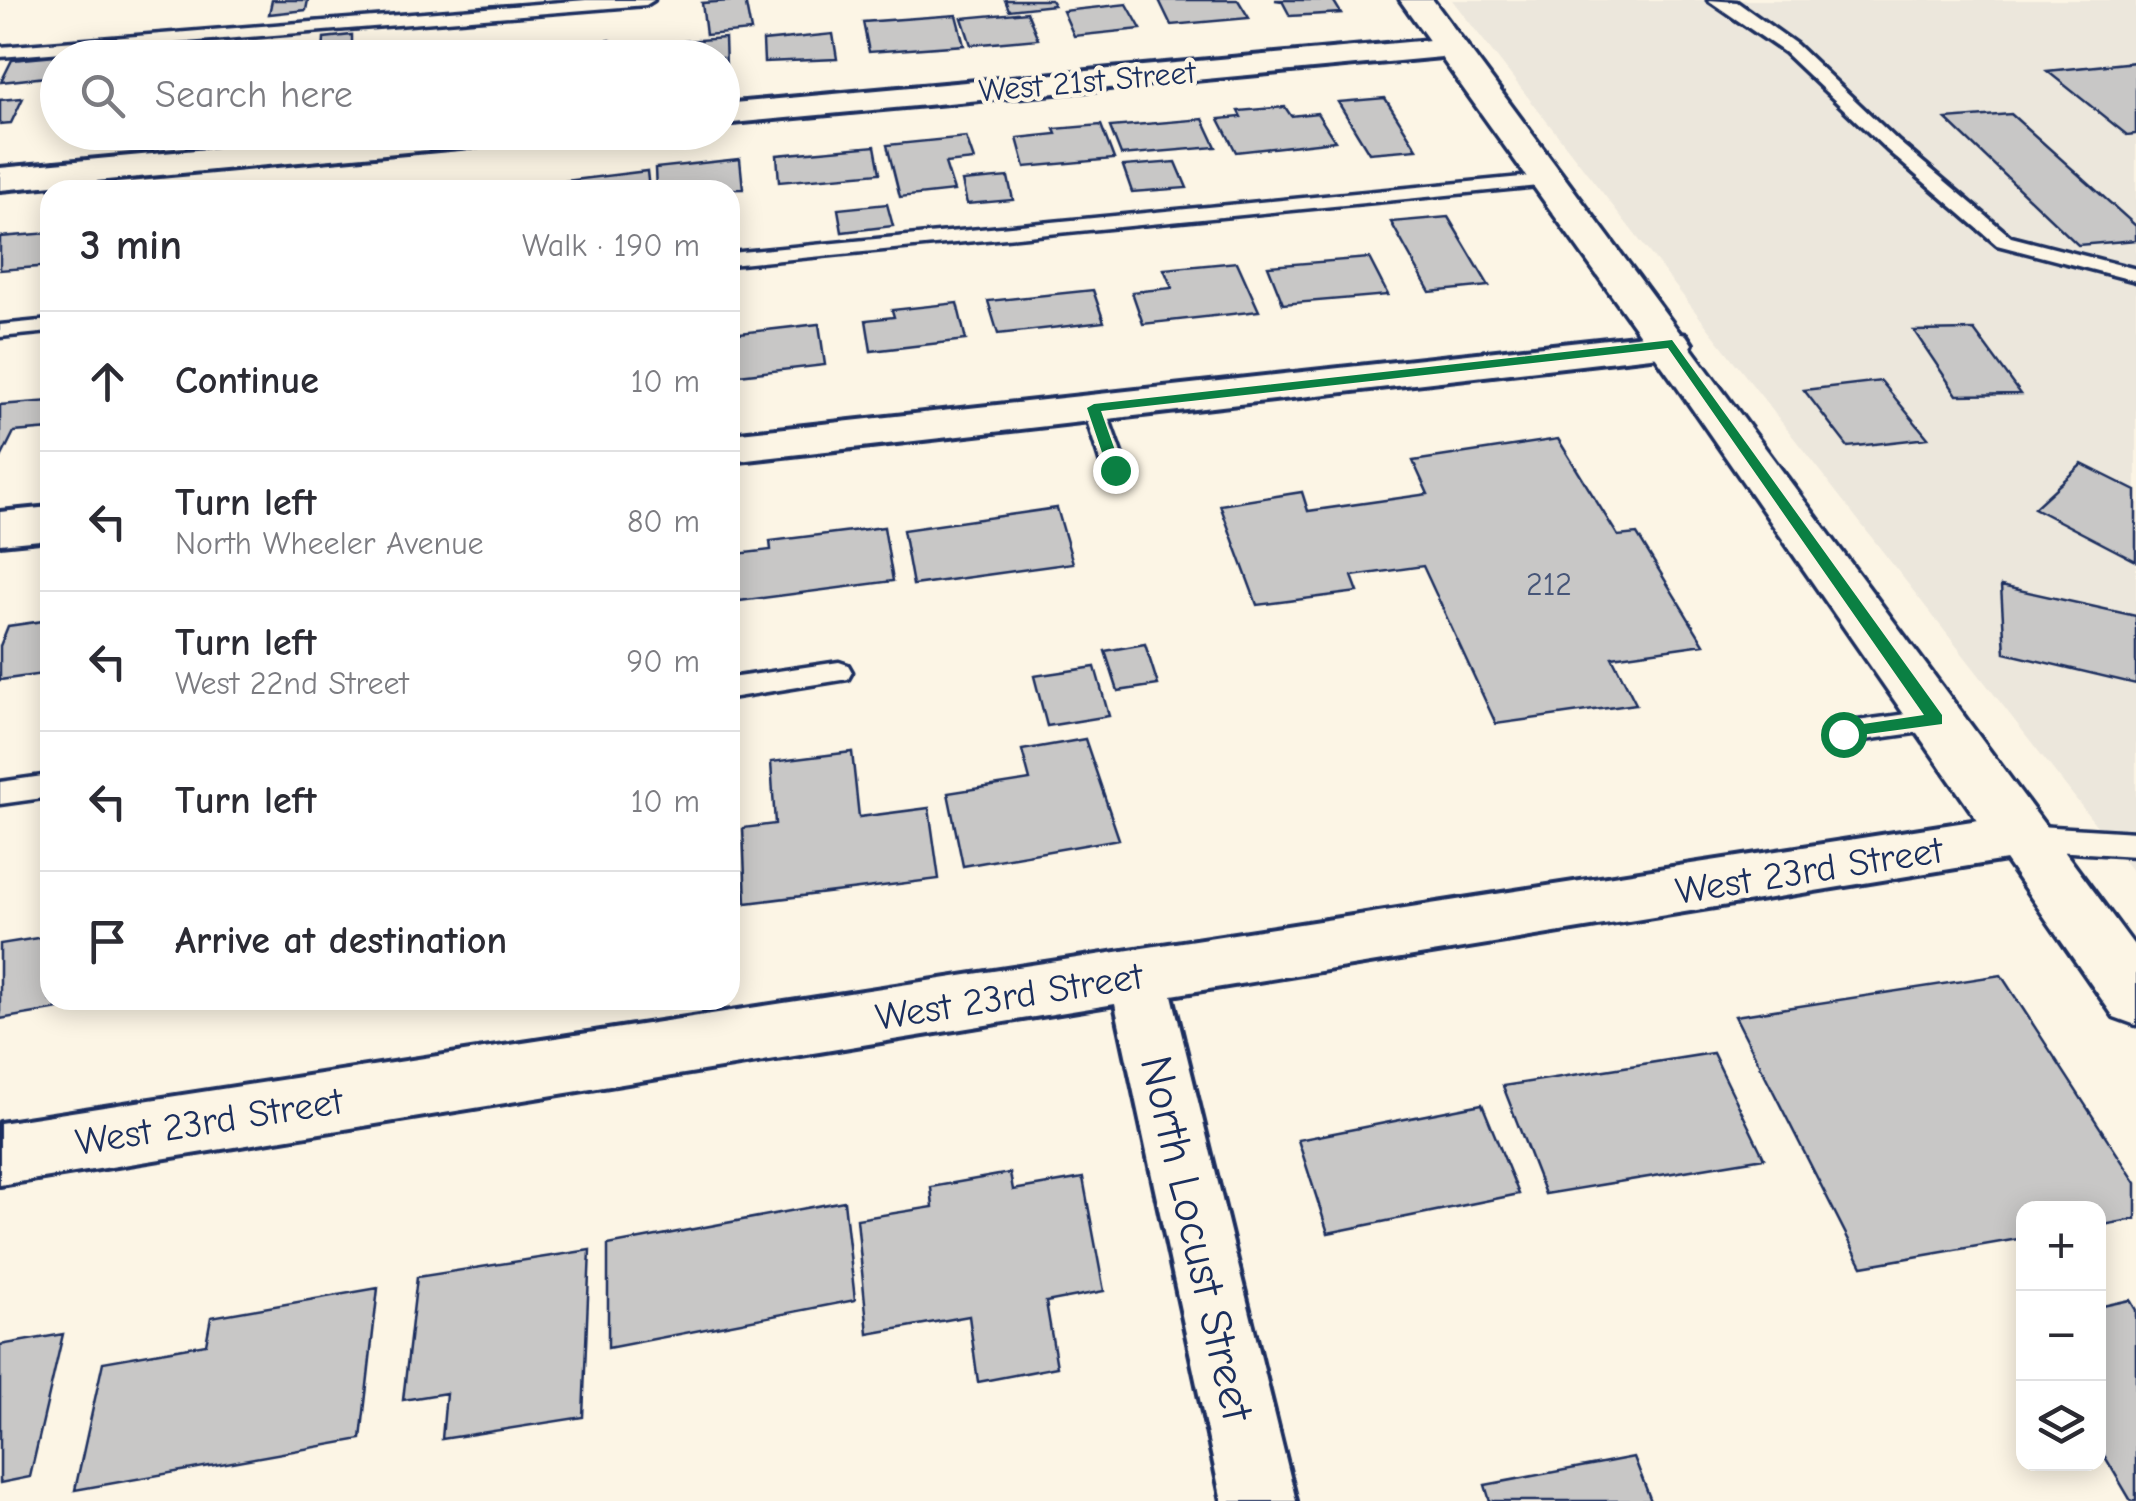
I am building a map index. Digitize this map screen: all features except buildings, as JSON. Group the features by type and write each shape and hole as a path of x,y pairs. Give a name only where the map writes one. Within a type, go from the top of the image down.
{"street":[{"path":"1416,0 1672,344 2018,836 2136,996"},
{"name":"West 21st Street","path":"740,112 1452,48"},
{"path":"0,179 320,150"},
{"path":"740,447 1672,344"},
{"path":"0,528 40,524"},
{"name":"West 23rd Street","path":"0,1154 2018,836"},
{"name":"North Locust Street","path":"1138,976 1259,1501"}],"lane":[{"path":"149,40 646,0"},
{"path":"1716,0 1731,5 1790,48 1893,146 2004,241 2136,275"},
{"path":"0,52 40,49"},
{"path":"740,258 1552,180"},
{"path":"0,331 40,327"},
{"path":"1094,408 1115,470"},
{"path":"740,687 839,672"},
{"path":"1843,734 1936,720"},
{"path":"0,794 40,788"},
{"path":"2018,836 2136,844"}],"shaded area":[{"path":"1452,0 2136,0 2136,876"}],"route":[{"path":"1115,470 1094,408 1672,344 1936,720 1843,734"}]}
